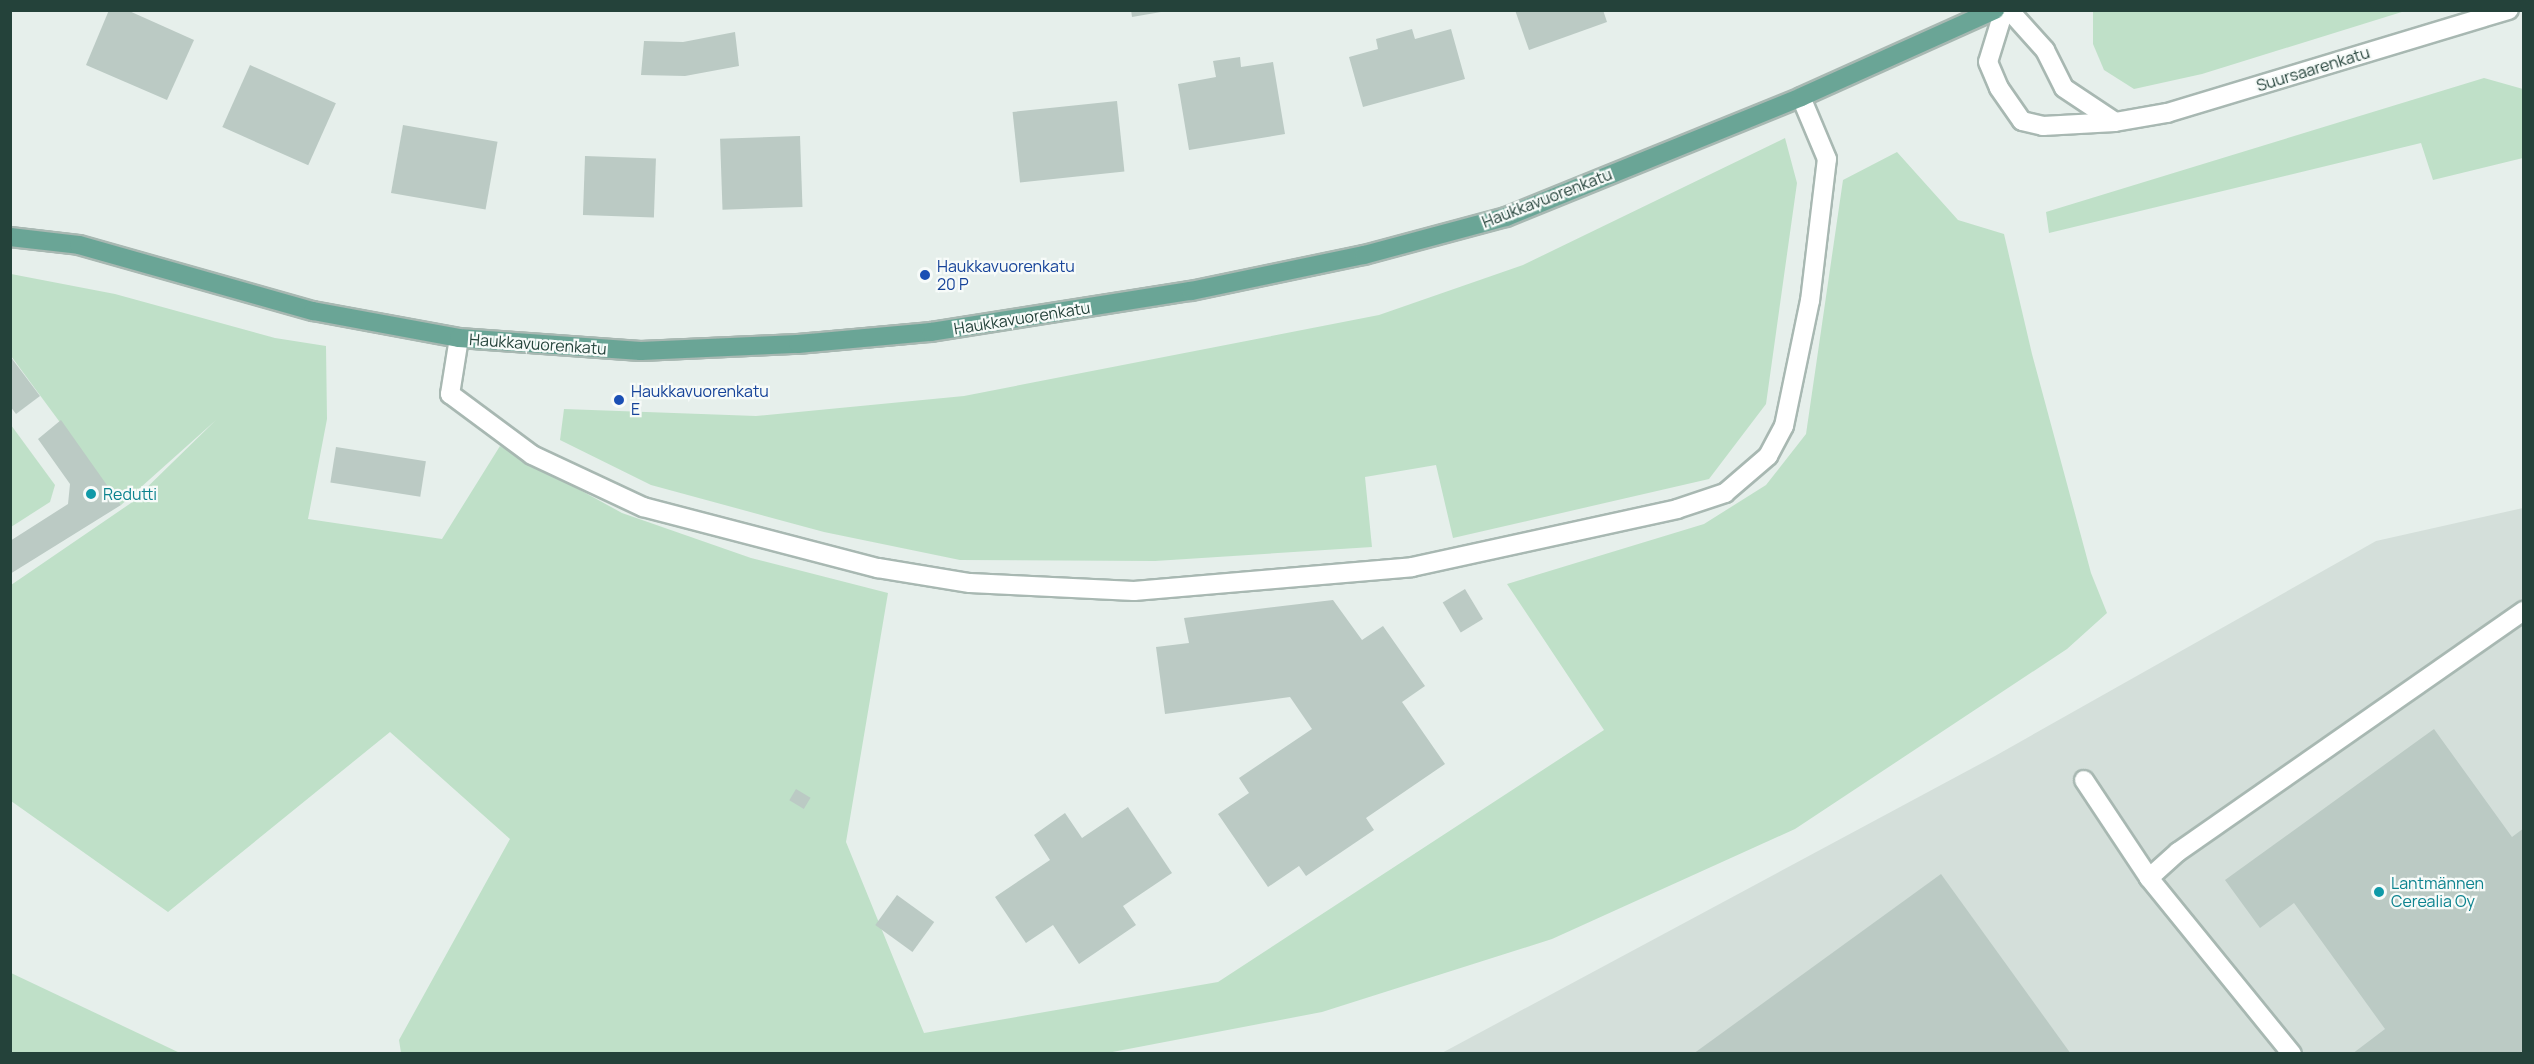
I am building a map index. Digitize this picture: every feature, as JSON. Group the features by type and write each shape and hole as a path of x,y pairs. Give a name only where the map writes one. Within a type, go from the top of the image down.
{"main road":[{"name":"Haukkavuorenkatu","path":"10,237 79,245 313,311 459,338 642,351 798,344 931,332 1191,291 1364,255 1506,217 1801,97 1995,10"}],"street":[{"name":"Suursaarenkatu","path":"2004,10 1988,62 1999,88 2022,122 2043,126 2115,122 2167,113 2509,10"},
{"path":"2009,10 2044,50 2064,88 2115,122"},
{"path":"459,338 450,394 532,455 643,507 878,568 970,583 1134,591 1412,567 1568,535 1677,509 1725,493 1768,456 1784,426 1810,301 1827,159 1801,97"},
{"path":"2149,878 2178,852 2523,611"},
{"path":"2084,780 2149,878 2292,1053"}],"shaded area":[{"path":"2523,508 2523,1053 1440,1054 1995,756 2376,541"}],"green space":[{"path":"2093,10 2405,11 2202,74 2134,89 2104,70 2093,44"},
{"path":"2484,78 2523,89 2523,158 2433,180 2421,143 2049,233 2046,212"},
{"path":"1785,138 1797,183 1766,404 1709,479 1453,538 1436,465 1365,477 1372,547 1155,561 960,560 824,532 651,485 560,440 564,409 756,416 964,396 1379,315 1523,265"},
{"path":"1897,152 1958,220 2004,234 2032,354 2091,573 2107,613 2067,649 1795,829 1552,939 1322,1012 1102,1054 401,1053 399,1040 510,839 390,732 168,912 11,801 11,585 131,503 216,420 121,505 11,356 11,274 115,294 275,338 326,346 327,419 308,519 442,539 500,446 622,513 751,558 888,593 846,842 924,1033 1218,982 1604,730 1507,584 1704,524 1766,485 1806,434 1843,180"},
{"path":"11,425 55,485 50,502 11,527"},
{"path":"11,973 180,1053 11,1053"}],"building":[{"path":"109,10 127,10 194,40 167,100 86,65"},
{"path":"1131,10 1161,10 1161,12 1132,17"},
{"path":"1515,10 1603,10 1607,22 1529,50"},
{"path":"1412,29 1415,39 1451,29 1465,79 1363,107 1349,57 1378,49 1376,39"},
{"path":"735,32 739,66 685,76 641,75 644,41 683,42"},
{"path":"1240,57 1241,67 1273,62 1285,134 1189,150 1178,84 1216,77 1213,61"},
{"path":"250,65 336,103 308,165 222,127"},
{"path":"1117,101 1124,172 1020,183 1013,112"},
{"path":"403,125 498,142 486,210 391,193"},
{"path":"800,136 802,207 723,210 720,139"},
{"path":"585,156 656,158 654,217 583,215"},
{"path":"10,356 40,396 16,414 10,406"},
{"name":"Redutti","path":"61,420 121,505 10,574 10,541 68,504 70,484 38,439"},
{"path":"336,447 426,461 420,497 330,483"},
{"path":"1465,589 1483,619 1461,632 1443,602"},
{"path":"1333,600 1362,640 1383,626 1425,686 1402,702 1445,764 1366,818 1374,830 1306,876 1299,866 1268,887 1218,814 1249,793 1239,778 1312,729 1290,697 1165,714 1156,647 1189,643 1184,618"},
{"name":"Lantmännen Cerealia Oy","path":"2434,729 2512,837 2524,828 2524,1054 2352,1054 2385,1029 2294,903 2260,928 2225,880"},
{"path":"796,789 811,798 804,809 789,800"},
{"path":"1128,807 1172,873 1123,906 1136,925 1079,964 1053,925 1026,943 995,897 1050,860 1034,835 1065,813 1082,838"},
{"path":"1941,874 2071,1054 1693,1054"},
{"path":"897,895 934,922 912,952 875,925"}],"place":[{"name":"Haukkavuorenkatu 20 P","path":"925,275"},
{"name":"Haukkavuorenkatu E","path":"619,400"},
{"name":"Redutti","path":"91,494"},
{"name":"Lantmännen Cerealia Oy","path":"2379,892"}]}
